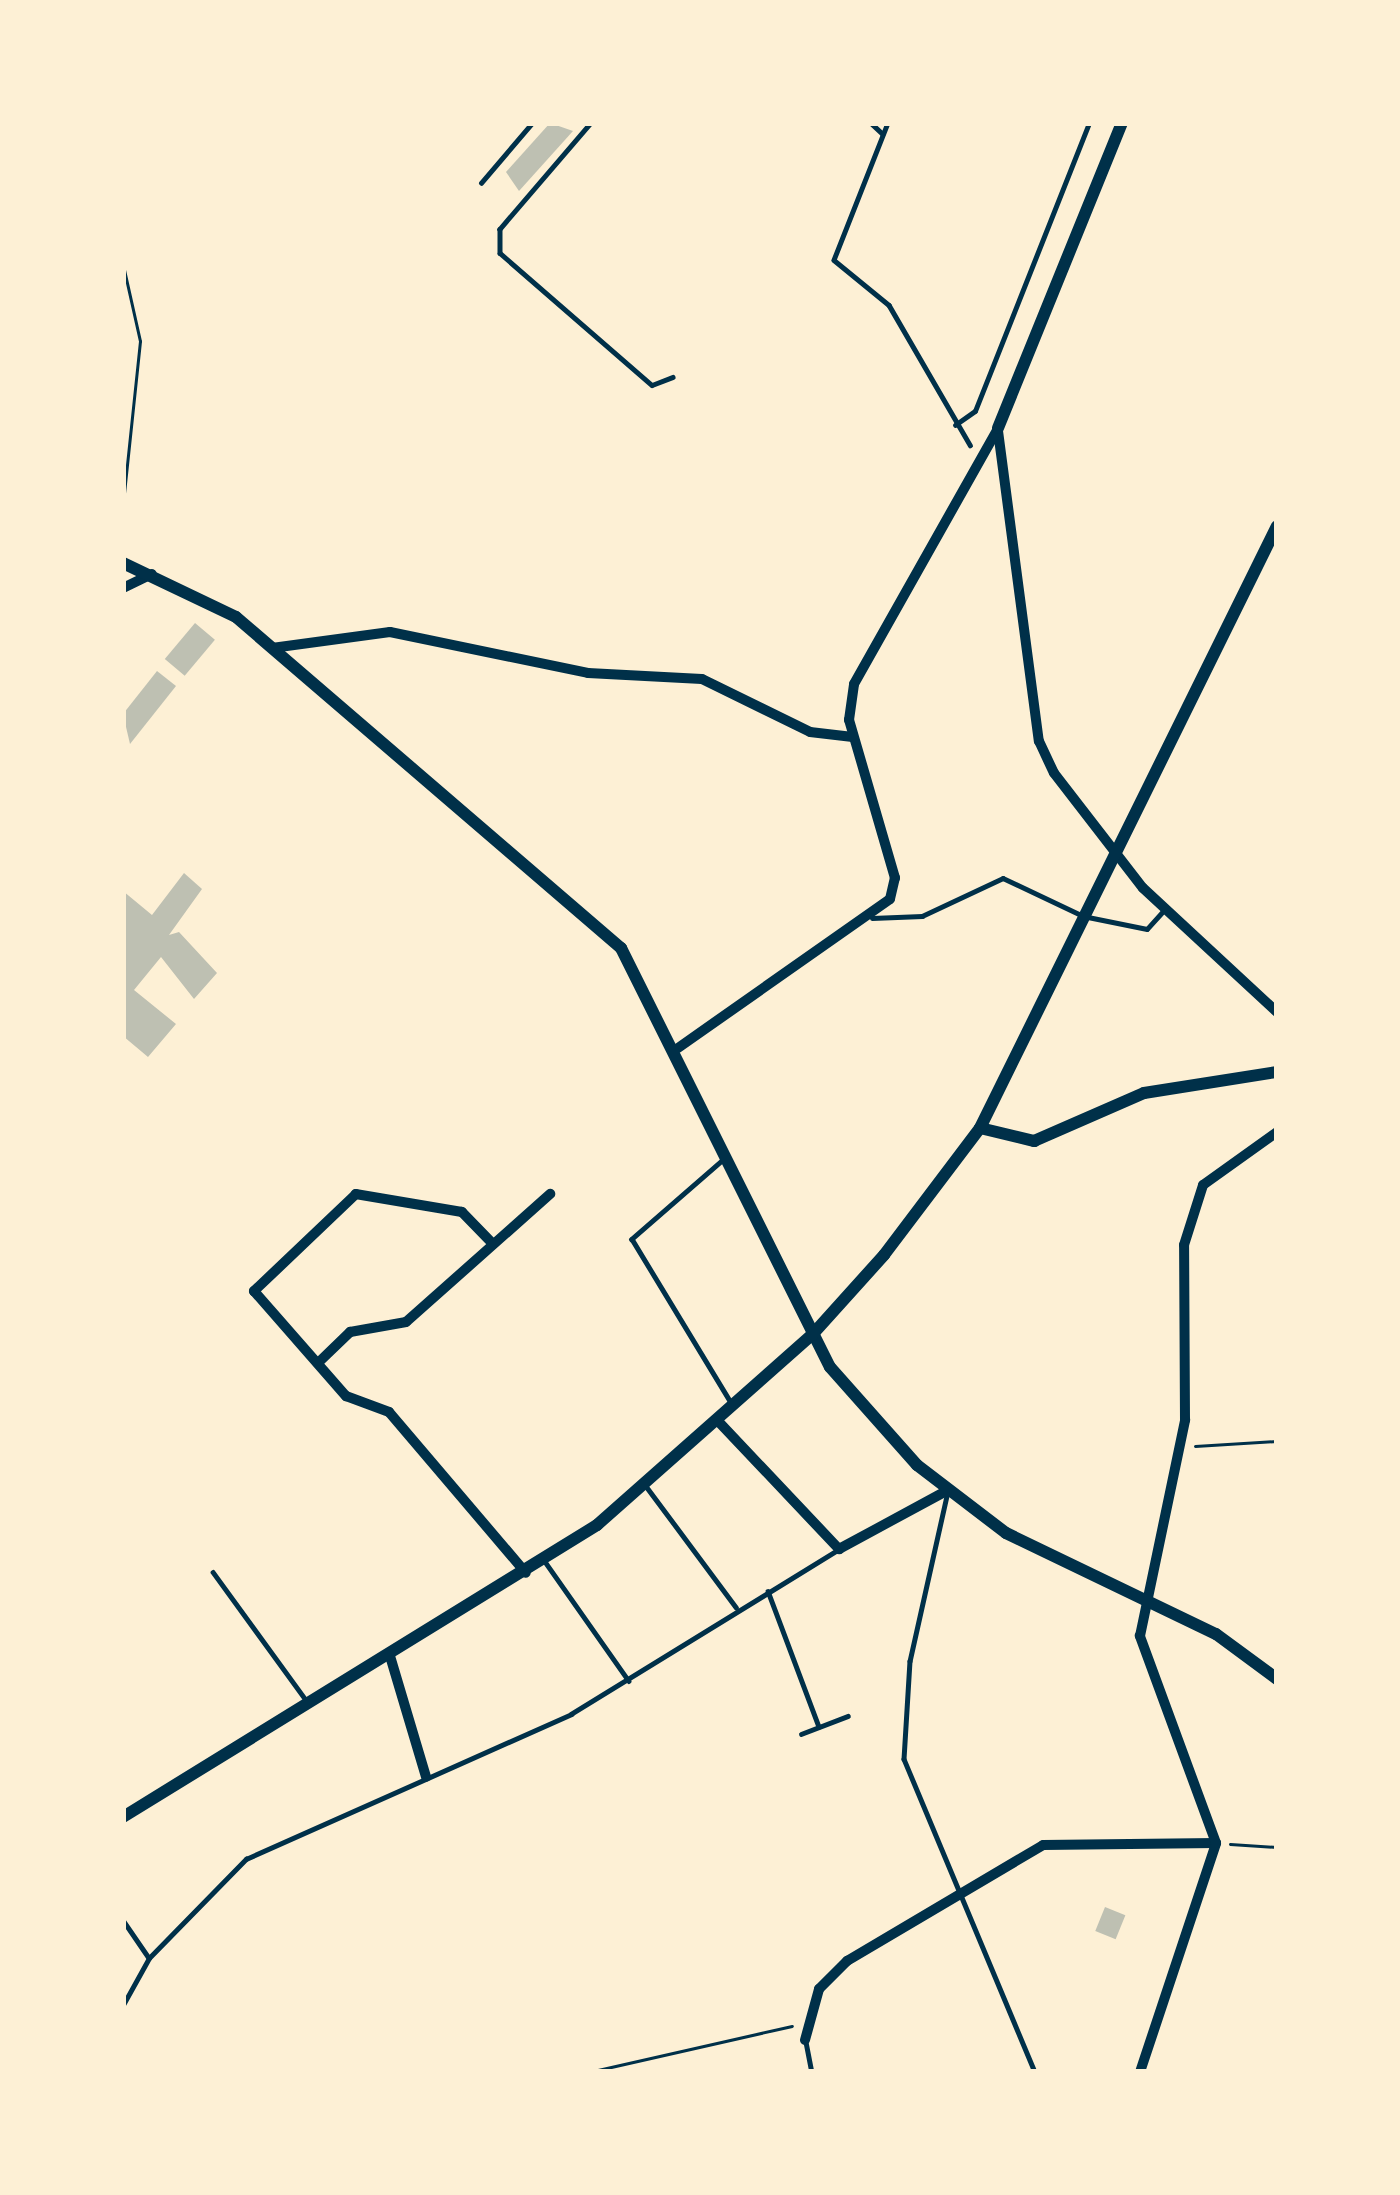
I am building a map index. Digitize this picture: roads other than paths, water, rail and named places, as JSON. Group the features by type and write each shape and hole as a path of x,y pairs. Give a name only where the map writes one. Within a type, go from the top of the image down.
{"street":[{"path":"678,1048 872,918 896,878 853,737 854,684 998,428 1121,123"},
{"path":"998,428 1039,741 1113,856 1277,1012"},
{"path":"123,1817 545,1561 646,1485 812,1336 980,1128 1277,526"},
{"path":"123,562 195,589 591,916 678,1048 812,1336 872,1418 948,1490 1006,1533 1148,1601 1277,1679"},
{"path":"123,588 154,573"},
{"path":"272,648 390,632 587,673 702,679 810,732 853,737"},
{"path":"980,1128 1034,1141 1144,1093 1277,1072"},
{"path":"1140,2072 1216,1843 1140,1636 1181,1447 1179,1313 1195,1203 1277,1132"},
{"path":"493,1244 462,1212 356,1194 254,1291 346,1396 389,1412 526,1573"},
{"path":"320,1361 350,1332 406,1322 550,1194"},
{"path":"717,1420 839,1549 948,1490"},
{"path":"390,1656 426,1777"},
{"path":"805,2040 819,1989 847,1961 1043,1844 1216,1843"}],"lane":[{"path":"481,182 532,123"},
{"path":"591,123 500,229 500,253 652,385 673,377"},
{"path":"871,123 884,134"},
{"path":"888,123 833,260 889,305 970,445"},
{"path":"955,425 975,411 1089,123"},
{"path":"872,918 922,916 1003,878 1083,916 1148,929 1165,908"},
{"path":"727,1157 632,1239 733,1405"},
{"path":"646,1485 736,1606"},
{"path":"948,1490 910,1661 904,1759 957,1896 1035,2072"},
{"path":"123,2006 149,1958 246,1858 628,1681 736,1606 839,1549"},
{"path":"545,1561 628,1681"},
{"path":"213,1571 310,1705"},
{"path":"768,1591 819,1727"},
{"path":"801,1734 848,1716"},
{"path":"123,1920 149,1958"},
{"path":"805,2040 812,2072"}]}
